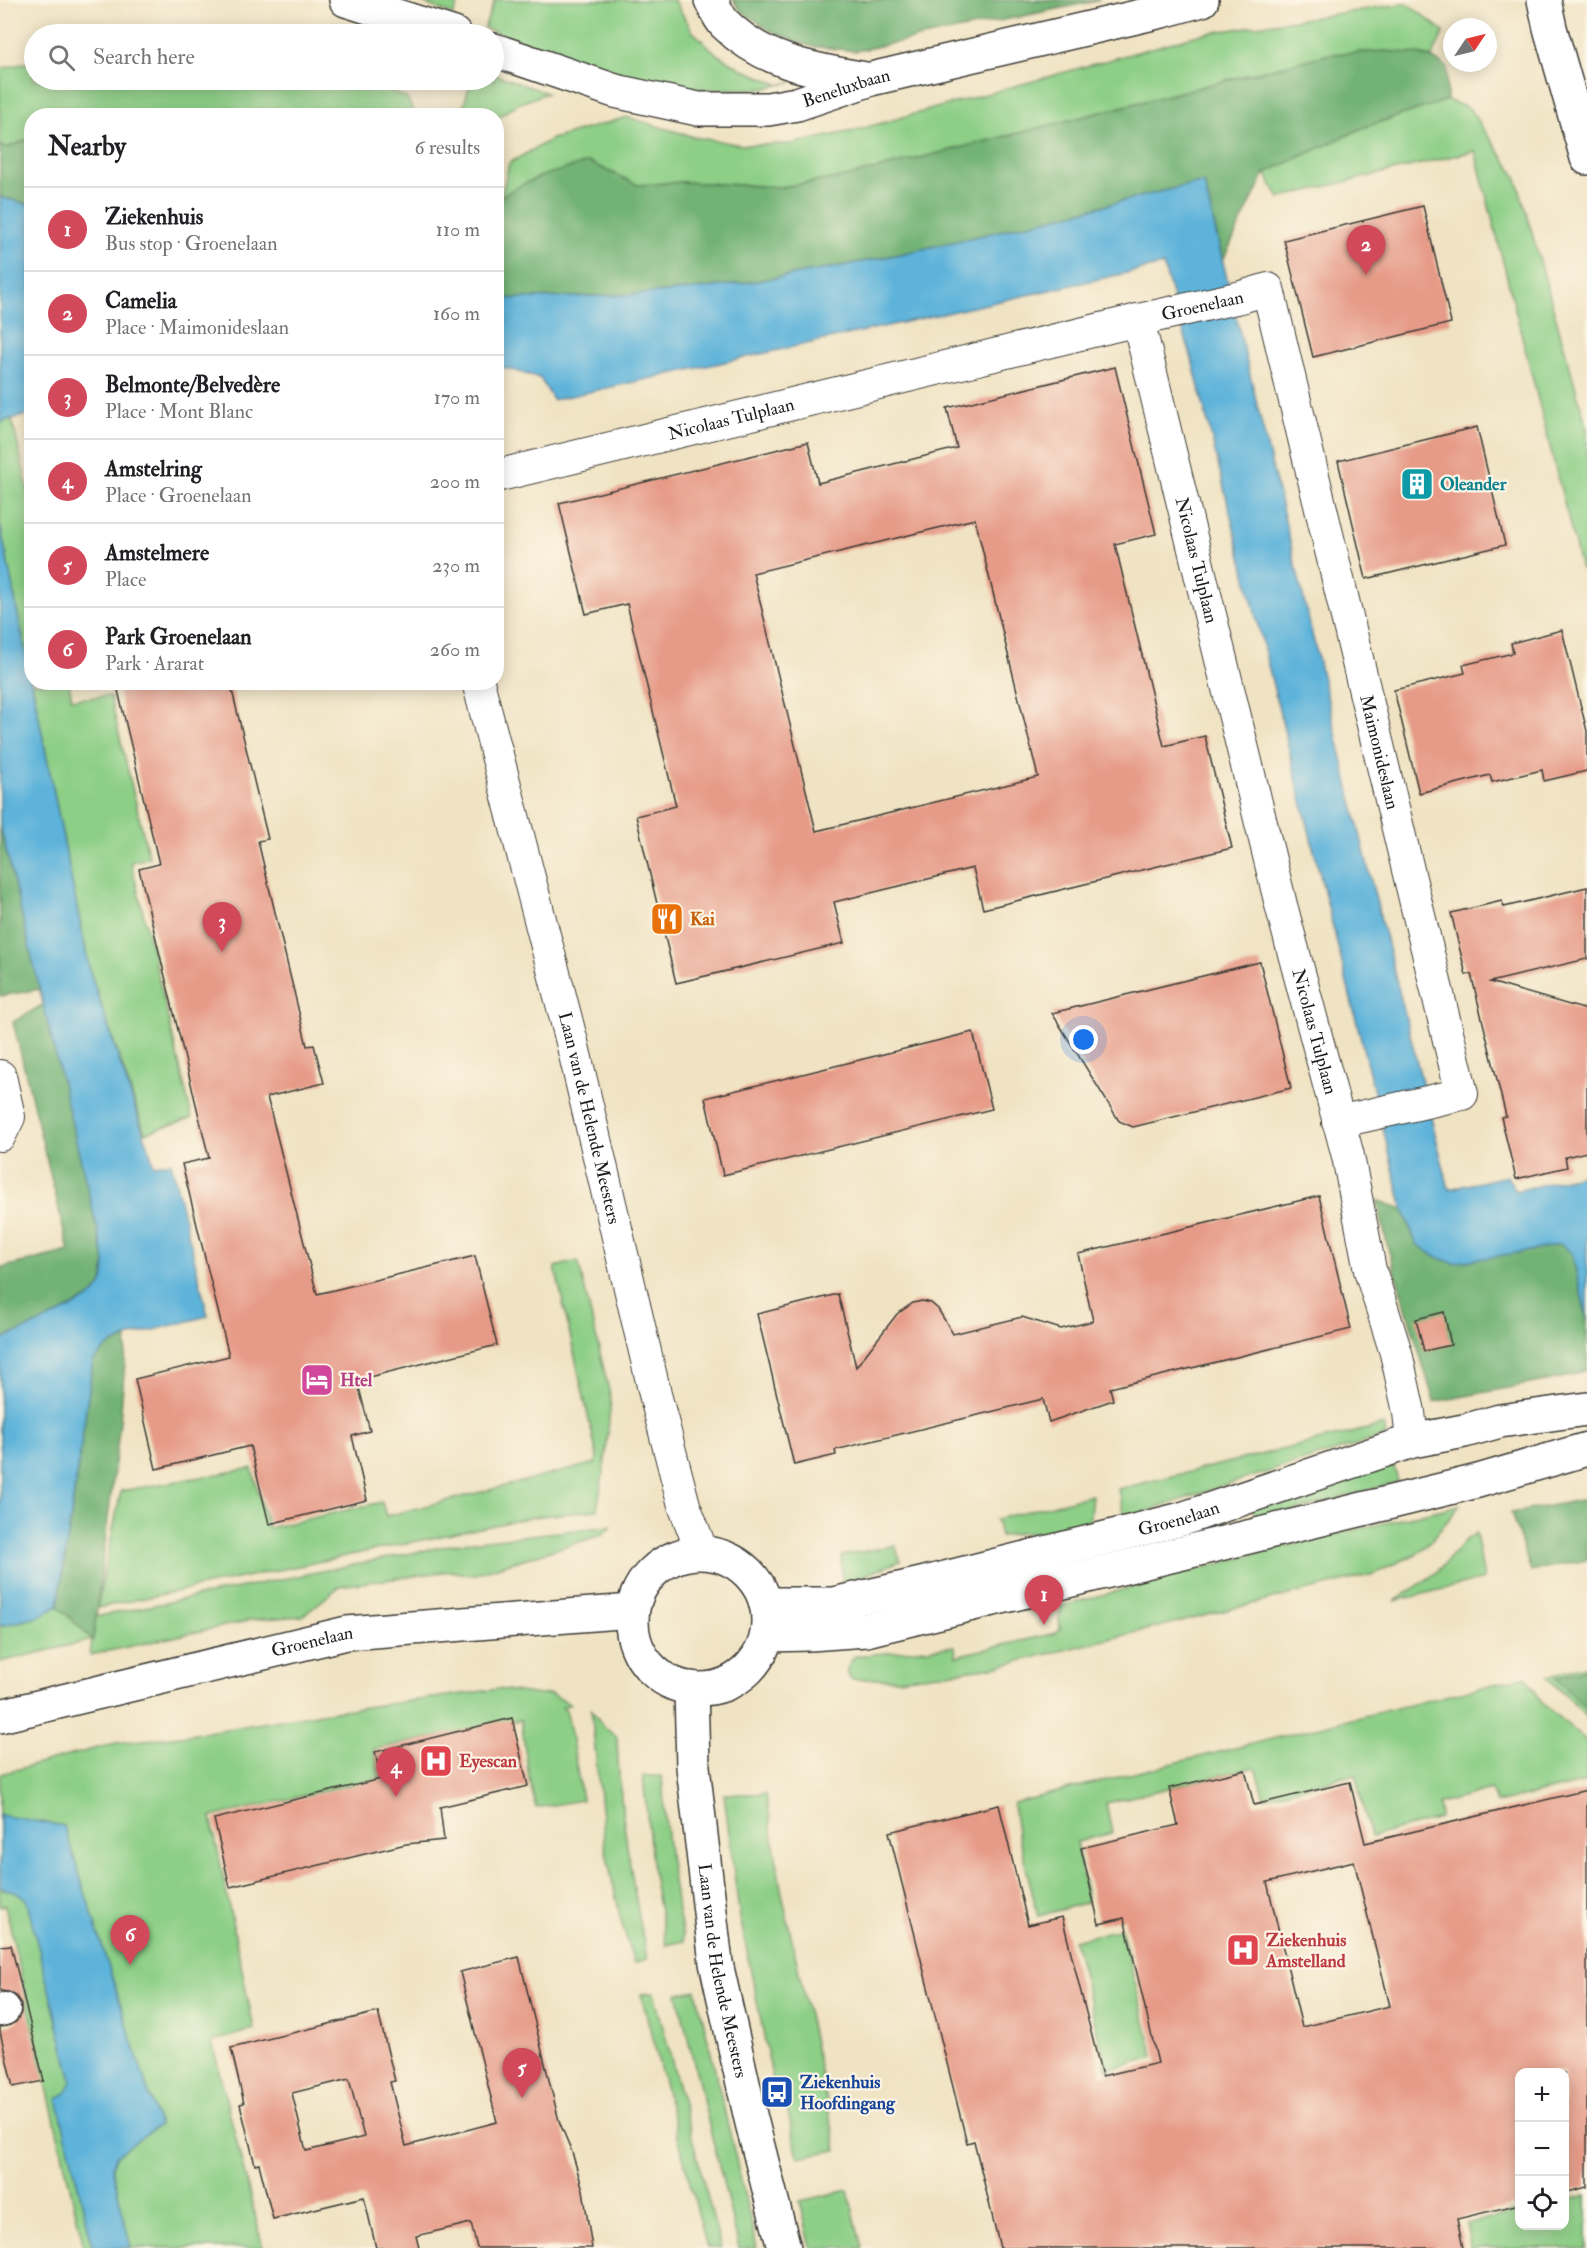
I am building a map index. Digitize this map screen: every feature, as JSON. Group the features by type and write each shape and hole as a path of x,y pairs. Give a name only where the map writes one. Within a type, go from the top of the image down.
{"street":[{"path":"346,0 422,24"},
{"path":"711,0 723,23 757,50 805,68 871,80"},
{"name":"Beneluxbaan","path":"504,53 615,91 698,109 768,109 797,104 871,80 1202,0"},
{"path":"1544,0 1587,158"},
{"name":"Groenelaan","path":"1138,320 1254,293"},
{"name":"Maimonideslaan","path":"1254,293 1462,1094 1352,1119"},
{"name":"Nicolaas Tulplaan","path":"504,474 1138,320 1281,904 1352,1119 1348,1156 1370,1270 1396,1353 1412,1441"},
{"name":"Laan van de Helende Meesters","path":"480,690 572,1042 655,1394 684,1505 702,1552"},
{"path":"0,1076 9,1117 0,1136"},
{"name":"Groenelaan","path":"766,1619 921,1584 1161,1524 1412,1441 1500,1421 1587,1409"},
{"name":"Groenelaan","path":"766,1619 810,1634 866,1630 1478,1481 1587,1449"},
{"path":"702,1552 723,1557 743,1567 757,1584 766,1619 757,1658 740,1677 717,1687 691,1688 666,1680 645,1662 633,1638 632,1611 640,1587 656,1568 678,1556 702,1552"},
{"name":"Groenelaan","path":"0,1716 347,1633 632,1611"},
{"name":"Laan van de Helende Meesters","path":"691,1688 693,1767 716,1963 751,2119 784,2248"}],"green space":[{"path":"416,0 460,0 453,15"},
{"path":"495,0 674,0 693,32 718,55 742,69 779,85 762,89 709,89 644,83 562,58 504,36 504,24 486,24"},
{"path":"733,0 1100,0 856,51 809,46 771,31 740,10"},
{"path":"1407,3 1443,31 1432,57 1394,52 1330,54 845,177 781,187 683,182 638,185 589,162 539,177 504,195 509,163 552,139 627,117 694,137 742,145 791,144 853,131 1202,34"},
{"path":"1386,51 1411,53 1440,62 1443,64 1443,72 1447,72 1447,100 1365,127 1265,173 1223,260 1204,183 871,260 743,283 610,296 504,299 504,195 525,183 589,162 638,185 683,182 781,187 845,177 1330,54"},
{"path":"24,63 24,90 388,90 407,98 412,108 24,108 24,141 7,148 0,146 0,69"},
{"path":"504,78 547,93 518,104 504,113 504,108 463,108 468,90 504,90"},
{"path":"1447,100 1469,108 1516,176 1587,428 1587,568 1581,569 1475,151 1279,198 1265,173 1365,127"},
{"path":"24,141 24,203 0,197 0,146 7,148"},
{"path":"12,419 24,472 24,645 0,524 0,425 3,421"},
{"path":"33,690 70,690 72,699 110,696 149,858 131,862 192,1118 145,1133 90,972"},
{"path":"0,825 41,989 0,996"},
{"path":"44,1004 105,1261 104,1275 99,1288 82,1302 0,1340 0,1268 69,1251 13,1022"},
{"path":"1377,1200 1403,1209 1416,1243 1536,1250 1560,1243 1572,1253 1587,1319 1587,1370 1571,1376 1434,1402 1388,1248"},
{"path":"578,1261 611,1399 605,1462 597,1510 533,1517 97,1608 121,1491 252,1468 268,1528 382,1502 386,1516 596,1463 597,1456 555,1267"},
{"path":"127,1337 120,1422 93,1640 58,1606 93,1361 108,1346"},
{"path":"1384,1425 1386,1436 1222,1486 1125,1519 1118,1489"},
{"path":"1393,1461 1398,1482 1256,1522 1252,1503"},
{"path":"1092,1495 1089,1525 1066,1534 1021,1533 1000,1536 996,1519"},
{"path":"1587,1499 1587,1560 1531,1571 1511,1513"},
{"path":"1460,1505 1432,1540 1418,1553 1374,1574 995,1667 898,1679 851,1679 848,1673 849,1664 855,1656 955,1646 956,1656 1056,1633 1060,1630 1061,1606 1277,1548"},
{"path":"611,1526 602,1535 471,1575 451,1571 340,1586 303,1616 252,1620 90,1655 92,1640 0,1662 0,1626 38,1617 58,1606 92,1639 95,1617 461,1543"},
{"path":"1476,1533 1484,1579 1395,1601 1436,1573 1466,1540"},
{"path":"895,1545 900,1561 865,1575 843,1589 841,1556"},
{"path":"1587,1665 1587,1717 1547,1677"},
{"path":"1587,1669 1587,1709 1556,1678"},
{"path":"1526,1676 1543,1704 1587,1741 1587,1782 1496,1803 1491,1790 1439,1804 1440,1818 1371,1837 1355,1774 1264,1797 1255,1767 1106,1803 1112,1833 1076,1842 1088,1902 1038,1916 1016,1826 1013,1803"},
{"path":"499,1689 539,1695 551,1694 571,1704 562,1707 566,1710 569,1722 582,1800 536,1808 529,1778 521,1720 374,1749 380,1778 211,1817 254,2029 212,2042 263,2248 84,2248 5,1905 0,1906 0,1774 116,1743 190,1735 328,1712"},
{"path":"591,1709 603,1726 617,1737 624,1821 647,1959 634,1963 621,1921 605,1847"},
{"path":"643,1776 662,1776 670,1858 684,1941 666,1945 653,1874"},
{"path":"724,1794 766,1794 781,1889 837,2150 798,2157 781,2081 773,2081 739,1912"},
{"path":"1121,1929 1154,2057 1107,2070 1074,1940"},
{"path":"696,1990 757,2248 739,2248 677,1993"},
{"path":"654,1993 721,2248 707,2248 641,1994"},
{"path":"848,2190 862,2248 811,2248 800,2201"},
{"path":"1587,2195 1587,2248 1471,2248 1466,2224 1515,2212 1515,2230 1569,2230 1569,2200"}],"water":[{"path":"1204,183 1373,888 1449,1189 1507,1176 1516,1191 1587,1174 1587,1319 1572,1253 1560,1244 1453,1263 1436,1257 1416,1243 1403,1209 1192,359 1163,265 553,400 540,378 504,368 504,299 655,293 743,283 935,246"},
{"path":"0,197 24,203 24,416 3,421 0,425"},
{"path":"0,524 24,643 24,690 33,690 90,972 154,1165 171,1162 208,1316 127,1337 108,1346 93,1361 58,1606 38,1617 0,1626 0,1340 69,1309 93,1294 102,1282 105,1261 0,825"},
{"path":"0,1815 64,1826 159,2125 117,2155 112,2167 131,2248 93,2248 57,2099 66,2093 72,2081 26,1899 13,1891 0,1888"}],"building":[{"path":"1423,206 1451,323 1313,357 1284,240"},
{"path":"1115,367 1156,534 1115,544 1164,746 1205,736 1232,848 983,909 973,868 834,902 844,943 676,983 636,816 676,806 627,604 586,614 559,503 808,442 818,483 957,448 947,408","holes":["975,519 1038,777 816,831 753,573"]},
{"name":"Oleander","path":"1477,427 1505,545 1366,579 1338,461"},
{"path":"1562,630 1587,731 1587,771 1544,781 1542,770 1492,782 1490,775 1419,793 1394,690 1465,673 1463,665 1513,653 1511,643"},
{"path":"118,690 232,690 268,839 258,841 307,1046 314,1045 324,1083 267,1097 317,1294 475,1256 497,1345 357,1380 370,1431 352,1436 367,1500 269,1524 250,1446 156,1469 135,1379 229,1356 182,1164 209,1158 139,869 159,864"},
{"path":"1587,887 1587,959 1490,982 1587,1010 1587,1152 1565,1157 1567,1167 1516,1179 1501,1117 1506,1116 1471,974 1466,975 1451,913 1502,901 1504,907"},
{"path":"1260,962 1291,1088 1133,1127 1119,1121 1052,1013"},
{"path":"973,1032 992,1109 723,1175 705,1098"},
{"path":"1319,1196 1351,1329 1110,1388 1113,1400 1049,1422 1043,1399 835,1450 836,1455 794,1465 757,1314 838,1294 856,1367 897,1314 913,1303 922,1301 931,1303 938,1309 953,1334 1022,1317 1061,1329 1093,1321 1078,1254"},
{"path":"1444,1312 1451,1345 1424,1351 1416,1319"},
{"path":"512,1718 528,1786 440,1807 444,1840 406,1844 230,1887 214,1819 381,1779 375,1752"},
{"name":"Ziekenhuis Amstelland","path":"1245,1770 1254,1805 1350,1782 1365,1843 1587,1790 1587,2187 1569,2192 1569,2068 1515,2068 1515,2205 1457,2219 1463,2248 1000,2248 974,2141 967,2143 889,1832 999,1805 1028,1925 1062,1917 1102,2076 1158,2063 1124,1918 1099,1924 1081,1848 1178,1825 1169,1788","holes":["1354,1861 1390,2006 1302,2027 1267,1882"]},
{"path":"11,1945 44,2081 13,2087 0,2032 0,2027 16,2022 21,2013 21,2004 16,1996 0,1991 0,1946"},
{"path":"519,1957 559,2121 572,2152 583,2190 592,2248 477,2248 471,2223 416,2236 419,2248 376,2248 364,2197 273,2219 259,2164 255,2165 240,2104 244,2103 231,2048 378,2012 395,2081 390,2082 406,2146 497,2122 460,1972","holes":["349,2079 364,2137 306,2151 292,2093"]}],"place":[{"name":"Camelia","path":"1366,275"},
{"name":"Oleander","path":"1417,484"},
{"name":"Kai","path":"667,919"},
{"name":"Belmonte/Belvedère","path":"222,952"},
{"name":"Htel","path":"317,1380"},
{"name":"Ziekenhuis","path":"1044,1625"},
{"name":"Eyescan","path":"436,1761"},
{"name":"Amstelring","path":"396,1797"},
{"name":"Ziekenhuis Amstelland","path":"1243,1950"},
{"name":"Park Groenelaan","path":"130,1965"},
{"name":"Ziekenhuis Hoofdingang","path":"777,2092"},
{"name":"Amstelmere","path":"522,2098"}]}
